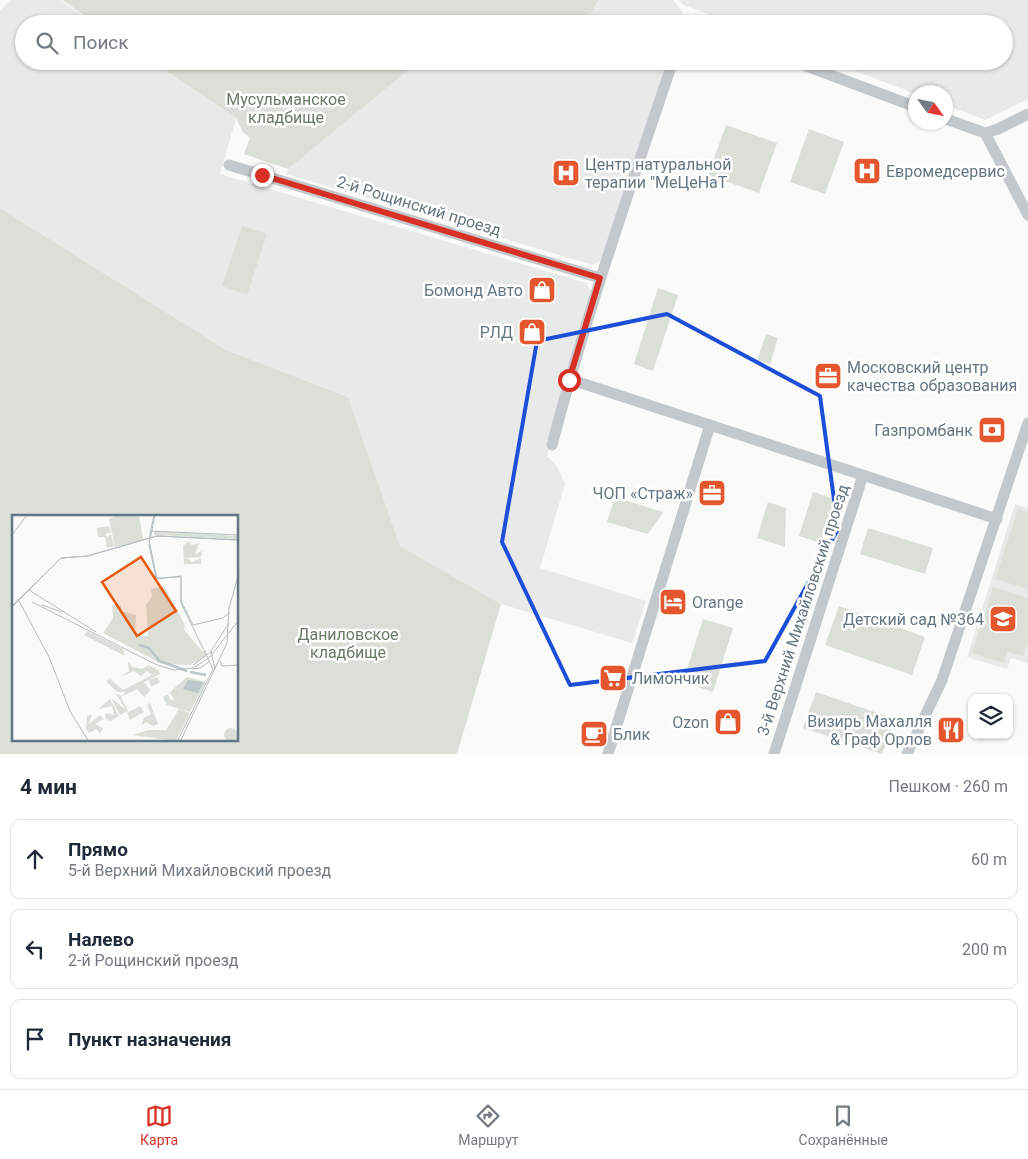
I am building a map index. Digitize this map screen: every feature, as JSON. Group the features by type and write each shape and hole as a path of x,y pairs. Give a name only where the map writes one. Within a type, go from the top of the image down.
{"street":[{"path":"552,445 569,380 600,278 670,70"},
{"path":"817,70 908,105"},
{"path":"953,122 984,133 998,129 1028,114"},
{"path":"984,133 1028,215"},
{"name":"2-й Рощинский проезд","path":"229,165 600,278"},
{"path":"569,380 998,519"},
{"path":"907,754 942,680 998,519 1028,423"},
{"path":"608,754 710,425"},
{"name":"3-й Верхний Михайловский проезд","path":"774,754 863,475"}],"highlighted area":[{"path":"667,314 820,396 838,529 765,661 570,685 502,542 537,341"}],"shaded area":[{"path":"10,0 60,0 82,15 15,15 15,70 165,70 236,118 220,174 586,283 591,291 547,456 557,466 565,484 540,568 646,601 632,643 501,604 400,546 348,397 226,350 0,208 0,11"},
{"path":"599,0 673,0 683,12 682,15 590,15"},
{"path":"678,0 1028,0 1028,99 985,120 953,108 953,85 908,85 908,91 853,70 1013,70 1013,15 709,15 684,5"},
{"path":"408,70 664,70 600,261 593,265 286,174 288,169"},
{"name":"Детский сад №364","path":"1015,504 1028,508 1028,663 1011,658 1007,669 967,657"}],"green space":[{"path":"62,0 599,0 590,15 84,15"},
{"name":"Мусульманское кладбище","path":"165,70 408,70 288,169 244,154 250,138 243,132 236,118"},
{"path":"726,125 777,143 759,193 708,175"},
{"path":"809,129 844,142 825,194 790,182"},
{"name":"Даниловское кладбище","path":"0,208 226,350 348,397 400,546 501,604 457,754 0,754"},
{"path":"242,226 267,234 247,295 222,286"},
{"path":"658,288 678,295 653,371 634,364"},
{"path":"766,334 778,338 770,364 757,361"},
{"path":"813,492 835,499 821,543 799,536"},
{"path":"615,497 663,512 648,534 607,522"},
{"path":"768,502 786,508 785,547 757,538"},
{"path":"1018,509 1028,512 1028,589 995,579"},
{"path":"868,528 933,548 925,574 860,554"},
{"path":"993,587 1028,598 1028,640 1023,656 1007,652 1004,663 972,653"},
{"path":"839,606 925,637 912,675 825,645"},
{"path":"703,619 733,628 713,692 683,682"},
{"path":"816,692 895,719 882,754 803,728"}],"place":[{"name":"Евромедсервис","path":"867,171"},
{"name":"Центр натуральной терапии \"МеЦеНаТ","path":"566,173"},
{"name":"Бомонд Авто","path":"542,290"},
{"name":"РЛД","path":"532,332"},
{"name":"Московский центр качества образования","path":"828,376"},
{"name":"Газпромбанк","path":"992,430"},
{"name":"ЧОП «Страж»","path":"712,493"},
{"name":"Orange","path":"673,602"},
{"name":"Детский сад №364","path":"1003,619"},
{"name":"Лимончик","path":"613,678"},
{"name":"Ozon","path":"728,722"},
{"name":"Визирь Махалля & Граф Орлов","path":"951,730"},
{"name":"Блик","path":"594,734"}],"route":[{"path":"262,175 600,278 569,380"}]}
